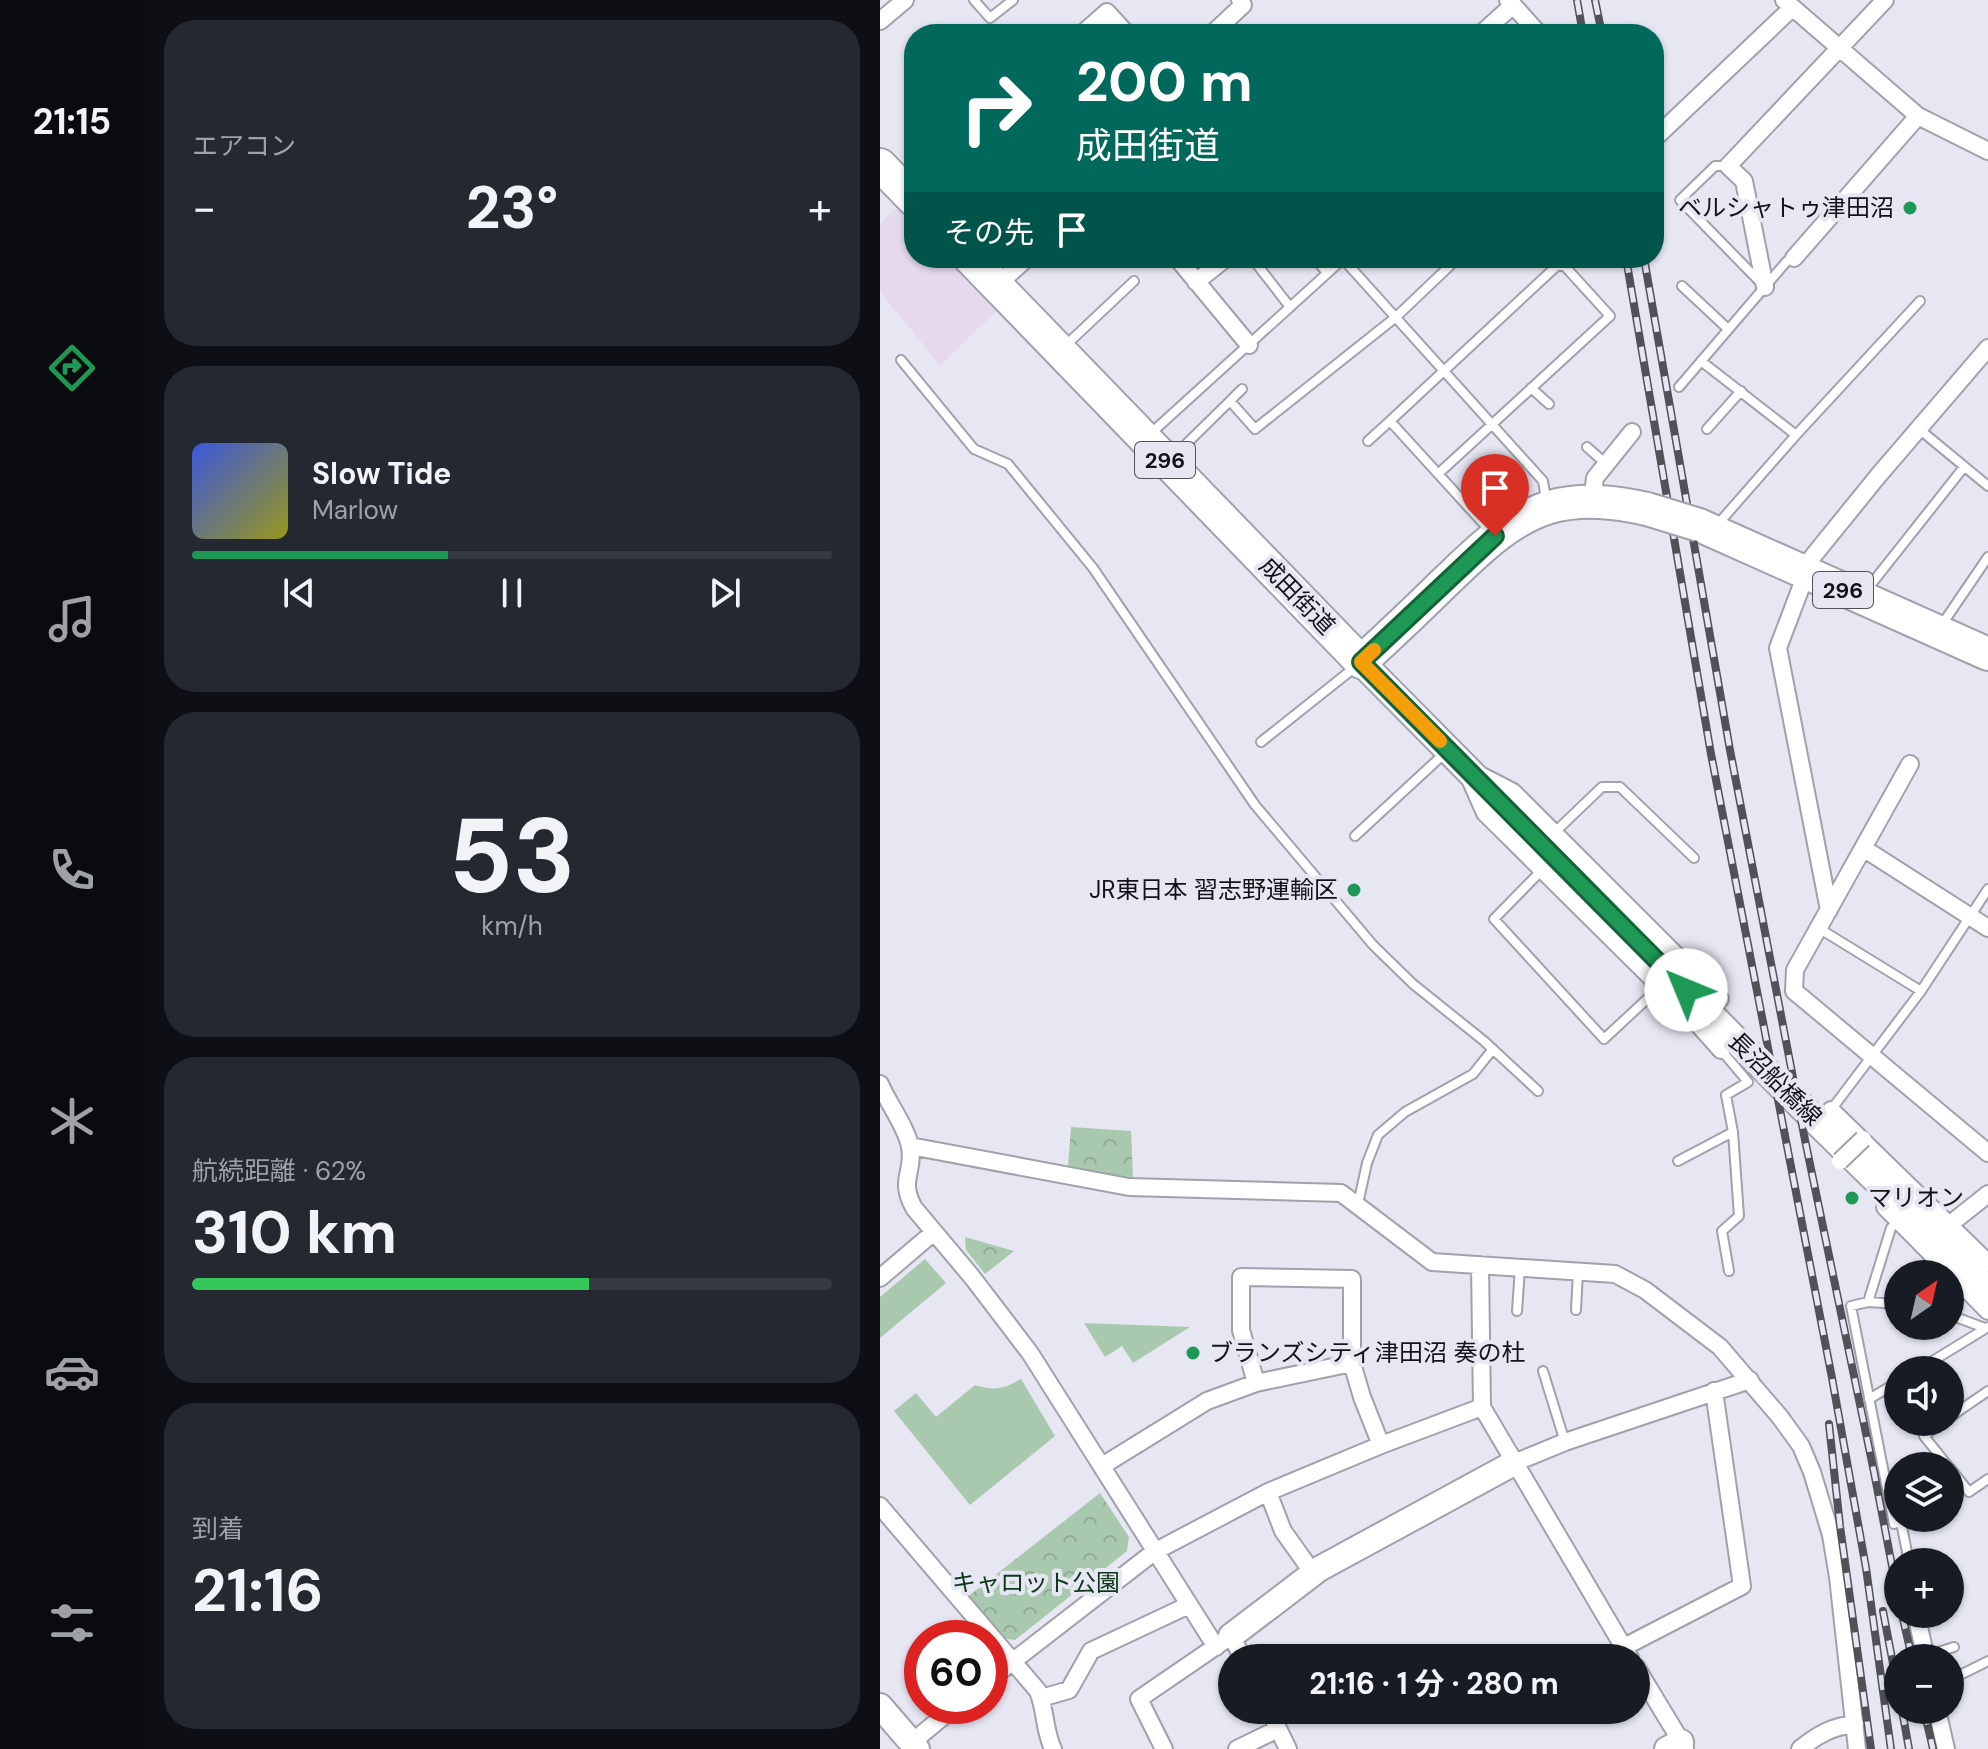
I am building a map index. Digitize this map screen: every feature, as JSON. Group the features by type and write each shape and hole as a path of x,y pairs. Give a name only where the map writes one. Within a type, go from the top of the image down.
{"highway":[{"path":"880,165 904,185"},
{"name":"成田街道","path":"979,268 1361,662"},
{"name":"296","path":"1361,662 1495,536 1548,508 1592,502 1620,503 1647,509 1705,528 1988,654"}],"main road":[{"name":"長沼船橋線","path":"1361,662 1988,1290"}],"street":[{"path":"880,21 905,0"},
{"path":"1223,24 1243,5 1240,0"},
{"path":"1765,287 1744,181 1728,166 1885,0"},
{"path":"1490,24 1510,3 1530,24"},
{"path":"1664,129 1788,4 1918,116 1988,151"},
{"path":"1093,24 1107,12 1118,24"},
{"path":"1794,258 1918,116"},
{"path":"996,286 1016,268"},
{"path":"1185,268 1249,345"},
{"path":"1196,282 1214,268"},
{"path":"1829,910 1778,648 1803,572 1988,348"},
{"path":"1592,502 1595,478 1632,432"},
{"path":"1456,758 1513,792 1720,999 1700,1020"},
{"path":"1456,758 1485,813 1660,987 1700,1020 1721,1050"},
{"path":"1910,764 1795,970 1794,991 1988,1153"},
{"path":"1863,848 1988,928"},
{"path":"880,1084 910,1146 905,1184 907,1195 1005,1319 1054,1389 1189,1605 1226,1644"},
{"path":"1831,1110 1988,1263"},
{"path":"1863,1139 1840,1161 1988,1311"},
{"path":"910,1146 1129,1187 1341,1193 1432,1262 1615,1274 1645,1290 1720,1347 1801,1446 1831,1535 1857,1749"},
{"path":"1949,1225 1988,1194"},
{"path":"880,1278 934,1232"},
{"path":"1480,1265 1482,1407 1622,1644"},
{"path":"1256,1383 1241,1330 1241,1277 1352,1279 1352,1363 1381,1445"},
{"path":"1102,1466 1207,1401 1256,1383 1352,1363"},
{"path":"1164,1749 1139,1699 1224,1642 1313,1573 1514,1463 1565,1442 1750,1380"},
{"path":"1642,1644 1742,1586 1714,1391"},
{"path":"1008,1666 1154,1552 1268,1492 1482,1407"},
{"path":"1268,1492 1283,1531 1313,1573"},
{"path":"880,1506 1041,1698 1045,1734 1053,1749"},
{"path":"1041,1698 1069,1690 1091,1651 1189,1605"},
{"path":"1650,1694 1678,1747"},
{"path":"880,1706 911,1747 936,1724"},
{"path":"1276,1724 1288,1749"},
{"path":"1800,1749 1839,1726 1855,1724"},
{"path":"1940,1724 1946,1749"},
{"path":"1237,1749 1278,1729"}],"lane":[{"path":"974,0 990,18 1013,0"},
{"path":"1728,166 1715,166 1680,200 1765,287"},
{"path":"1679,387 1787,261 1794,258"},
{"path":"1260,268 1290,307"},
{"path":"1323,268 1327,273"},
{"path":"1144,439 1333,268"},
{"path":"1351,268 1543,481 1548,508"},
{"path":"1230,401 1255,429 1396,317 1447,268"},
{"path":"1368,441 1552,268"},
{"path":"1438,474 1610,316 1570,268"},
{"path":"1059,352 1134,281"},
{"path":"1682,286 1728,329"},
{"path":"1705,528 1920,301"},
{"path":"901,360 974,449 1008,464 1093,568 1255,805 1373,945 1413,984 1493,1049 1538,1091"},
{"path":"1701,361 1796,435"},
{"path":"1531,388 1549,404"},
{"path":"1167,462 1242,389"},
{"path":"1707,429 1741,391"},
{"path":"1390,421 1495,536"},
{"path":"1919,429 1988,486"},
{"path":"1587,447 1605,463"},
{"path":"1860,598 1964,467"},
{"path":"1936,632 1988,557"},
{"path":"1261,742 1361,662"},
{"path":"1355,836 1456,758"},
{"path":"1555,832 1602,787 1620,787 1694,858"},
{"path":"1542,870 1494,919 1604,1039 1660,987"},
{"path":"1831,1110 1921,991 1988,889"},
{"path":"1820,929 1921,991"},
{"path":"1358,1204 1367,1163 1378,1135 1405,1112 1473,1074 1493,1049"},
{"path":"1721,1050 1748,1082 1726,1095 1733,1132 1739,1216 1722,1231 1729,1271"},
{"path":"1678,1161 1733,1132"},
{"path":"1868,1302 1891,1228 1899,1220"},
{"path":"1517,1311 1520,1267"},
{"path":"1576,1310 1578,1271"},
{"path":"1884,1303 1868,1302 1851,1306 1894,1524 1901,1522 1906,1548"},
{"path":"1964,1320 1986,1327"},
{"path":"1940,1356 1986,1327"},
{"path":"1543,1371 1565,1442"},
{"path":"1869,1399 1884,1390"},
{"path":"1964,1407 1988,1391"},
{"path":"1924,1436 1937,1452"},
{"path":"1964,1486 1969,1492 1988,1479"},
{"path":"1964,1673 1988,1661"}],"shaded area":[{"path":"903,203 904,268 966,268 1002,306 940,365 880,292 880,224"}],"green space":[{"path":"1071,1127 1131,1131 1133,1178 1068,1167"},
{"path":"965,1237 1014,1251 985,1274 966,1250"},
{"path":"925,1259 946,1283 880,1338 880,1297"},
{"path":"1084,1323 1190,1327 1133,1363 1122,1346 1105,1357"},
{"path":"1021,1379 1055,1436 970,1505 894,1411 916,1393 936,1417 975,1385 999,1388"},
{"name":"キャロット公園","path":"1100,1493 1129,1537 1127,1551 1015,1640 1008,1639 1008,1620 985,1620 966,1598"}],"railway":[{"path":"1577,0 1581,24"},
{"path":"1595,0 1600,24"},
{"path":"1628,268 1711,754 1866,1568 1891,1749"},
{"path":"1646,268 1730,750 1805,1140 1889,1548"},
{"path":"1829,1424 1871,1749"},
{"path":"1883,1611 1889,1644"},
{"path":"1905,1628 1909,1644"},
{"path":"1905,1724 1909,1749"},
{"path":"1927,1724 1933,1749"}],"slow traffic":[{"path":"1374,650 1361,662 1440,741"}],"place":[{"name":"ベルシャトゥ津田沼","path":"1910,208"},
{"name":"JR東日本 習志野運輸区","path":"1354,890"},
{"name":"マリオン","path":"1852,1198"},
{"name":"ブランズシティ津田沼 奏の杜","path":"1193,1353"}],"route":[{"path":"1495,536 1361,662 1686,990"}]}
